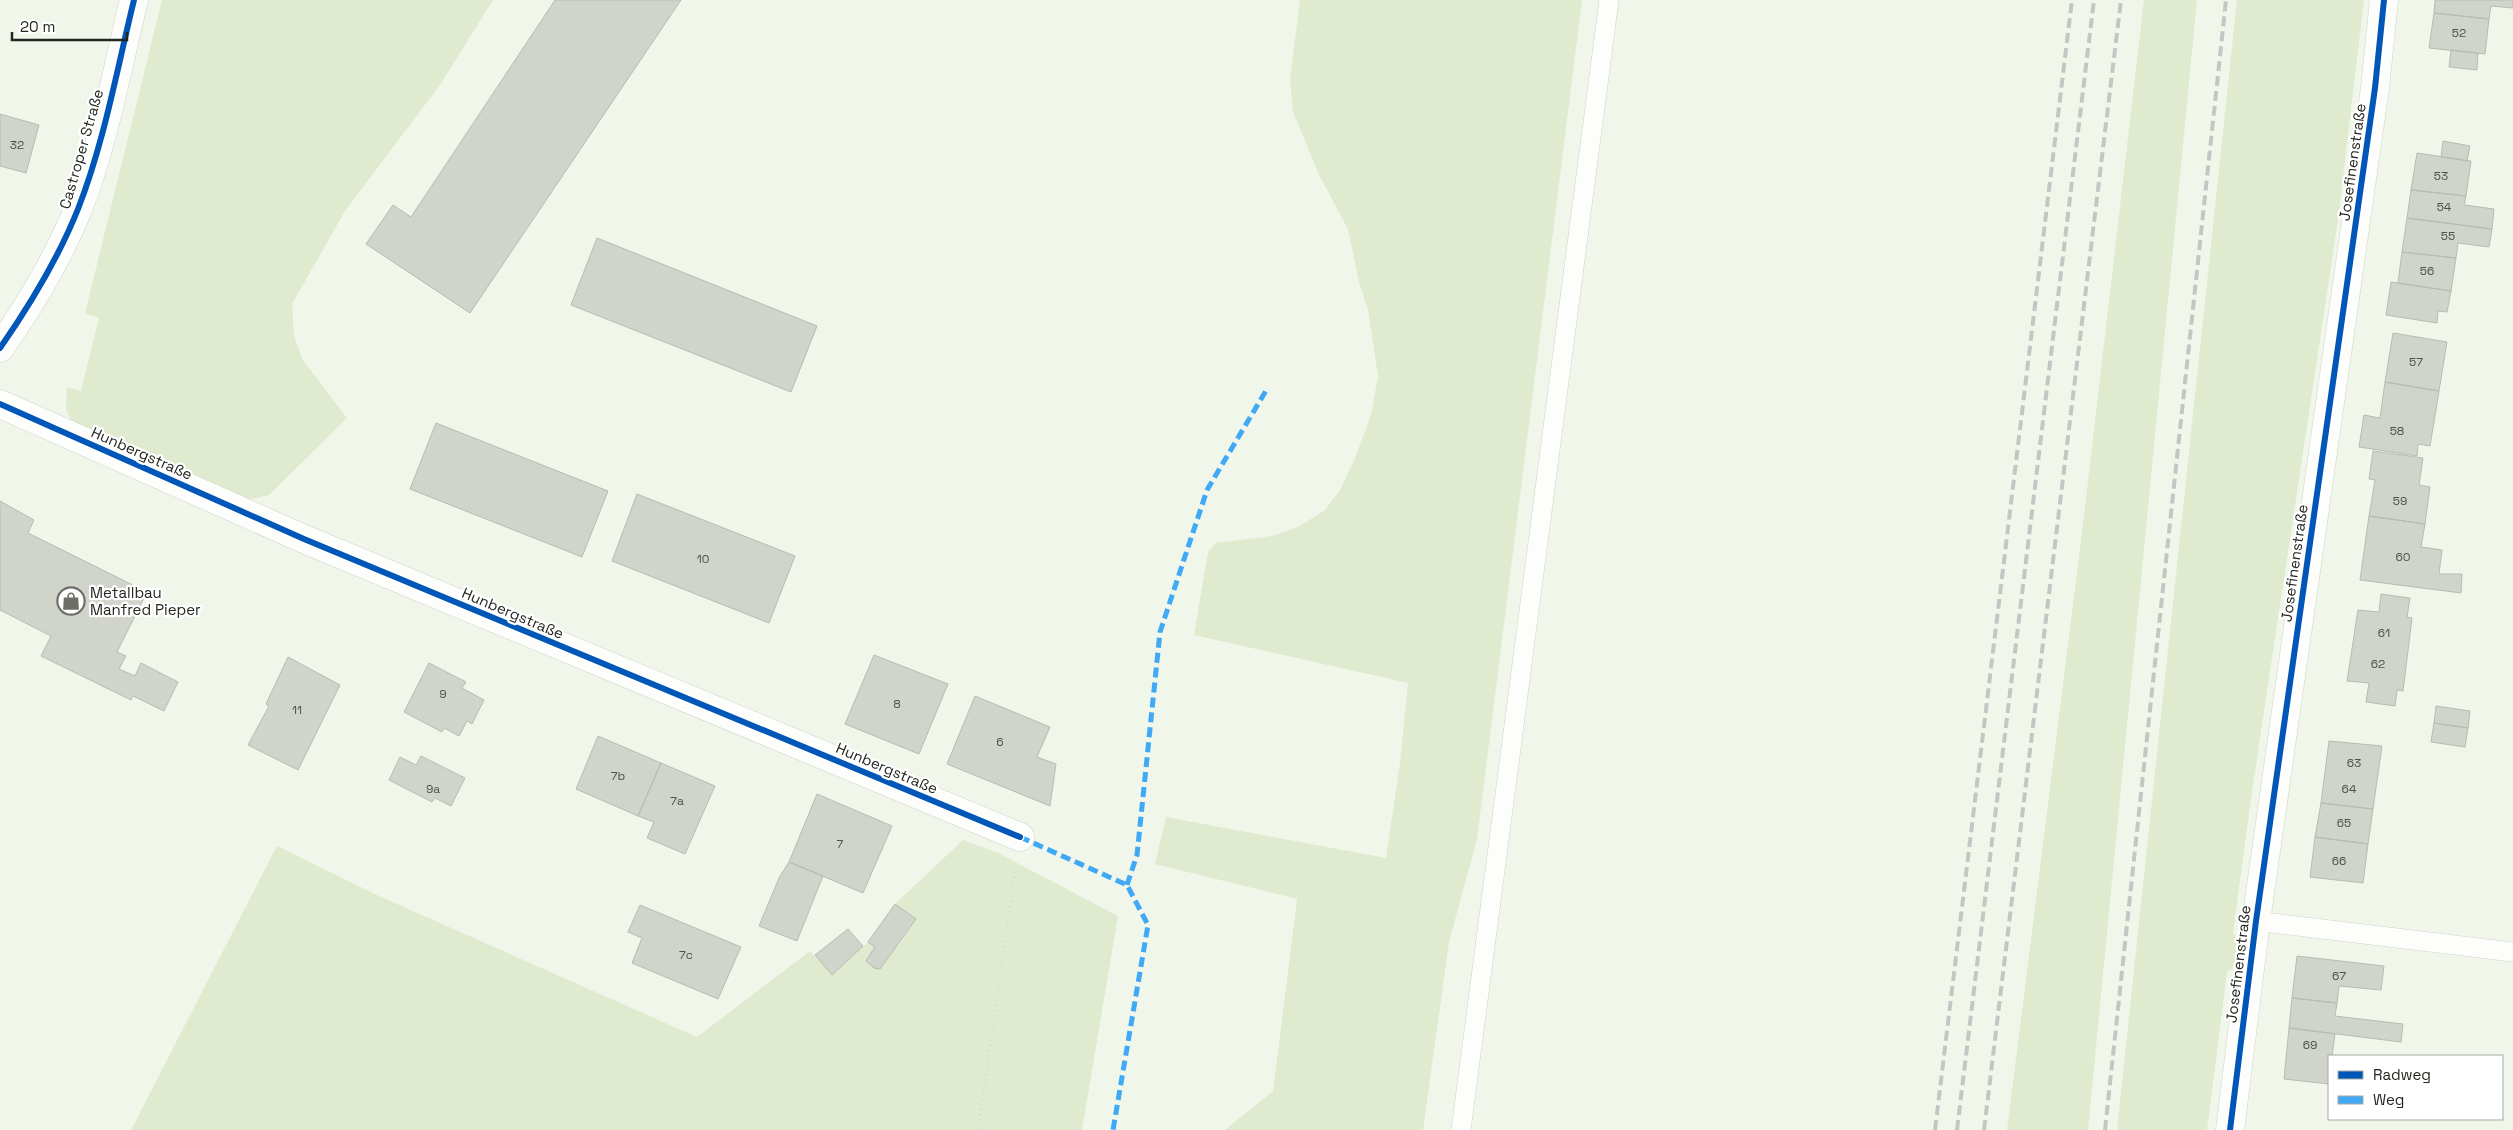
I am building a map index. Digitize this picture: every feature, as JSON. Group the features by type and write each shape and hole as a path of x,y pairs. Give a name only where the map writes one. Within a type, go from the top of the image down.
{"street":[{"name":"Castroper Straße","path":"0,348 24,315 53,262 78,209 94,161 134,0"},
{"name":"Josefinenstraße","path":"2230,1130 2256,921 2375,88 2384,0"},
{"name":"Hunbergstraße","path":"0,404 304,539 1020,837"}],"lane":[{"path":"1461,1130 1609,0"},
{"name":"Josefinenstraße","path":"2256,921 2513,952"}],"path":[{"path":"978,1130 1020,837"}],"green space":[{"path":"162,0 493,0 440,85 345,211 292,304 294,335 302,359 347,418 269,495 245,500 73,424 66,409 67,387 81,391 99,318 85,313"},
{"path":"1300,0 1582,0 1477,839 1449,942 1423,1130 1225,1130 1273,1091 1297,899 1155,864 1166,817 1386,858 1400,763 1408,683 1194,635 1208,552 1216,543 1272,536 1300,526 1325,510 1340,490 1355,458 1371,415 1378,376 1368,310 1359,282 1348,229 1320,177 1293,112 1290,79"},
{"path":"2144,0 2197,0 2088,1130 2007,1130 2082,533"},
{"path":"2237,0 2364,0 2338,220 2252,791 2233,933 2242,945 2240,961 2227,972 2207,1130 2117,1130"},
{"path":"963,840 998,853 1118,916 1082,1130 131,1130 277,846 379,896 697,1037 810,951 832,974 868,942 875,947 866,961 874,968 880,969 916,920 895,904"}],"building":[{"path":"555,0 681,0 470,313 366,244 393,205 411,217"},
{"path":"2435,0 2513,0 2513,8 2491,6 2489,19 2434,13"},
{"path":"2434,13 2489,19 2485,54 2429,48"},
{"path":"2451,50 2478,53 2477,70 2449,67"},
{"path":"0,114 39,125 26,173 0,166"},
{"path":"2443,141 2470,146 2467,161 2441,157"},
{"path":"2417,153 2471,161 2466,196 2411,190"},
{"path":"2411,190 2466,196 2464,205 2494,209 2492,229 2407,218"},
{"path":"2407,218 2492,229 2489,247 2458,243 2456,258 2402,252"},
{"path":"597,238 817,326 791,392 571,305"},
{"path":"2402,252 2456,258 2451,291 2398,283"},
{"path":"2391,282 2451,291 2447,312 2438,311 2437,323 2386,315"},
{"path":"2393,333 2447,342 2439,391 2385,382"},
{"path":"2385,382 2439,391 2430,446 2418,444 2417,456 2359,447 2364,415 2380,418"},
{"path":"436,423 608,491 582,557 410,489"},
{"path":"2373,451 2423,458 2419,485 2430,487 2425,524 2369,516 2375,480 2369,479"},
{"path":"637,494 795,556 769,623 612,561"},
{"name":"Metallbau Manfred Pieper","path":"0,501 34,520 28,533 147,592 117,652 126,656 119,669 135,676 141,663 178,682 164,711 133,696 131,700 41,656 51,636 0,610"},
{"path":"2369,516 2425,524 2421,547 2442,550 2439,574 2462,574 2461,593 2360,580"},
{"path":"2381,594 2410,598 2407,617 2412,618 2403,691 2397,690 2395,706 2366,702 2369,683 2347,681 2358,610 2379,612"},
{"path":"874,655 948,684 919,754 845,724"},
{"path":"288,657 340,685 298,770 248,745 269,706 266,704"},
{"path":"429,663 466,682 462,688 484,700 472,724 467,721 459,736 444,728 442,732 404,712"},
{"path":"975,696 1050,727 1037,757 1056,764 1050,806 947,764"},
{"path":"2436,706 2470,711 2468,728 2434,723"},
{"path":"2434,723 2468,728 2465,747 2431,742"},
{"path":"598,736 661,763 638,816 576,789"},
{"path":"2329,741 2382,746 2373,809 2321,803"},
{"path":"421,756 465,778 451,806 435,798 432,802 389,780 400,757 416,765"},
{"path":"661,763 715,786 685,854 647,838 654,822 638,816"},
{"path":"817,794 892,826 863,893 789,862"},
{"path":"2321,803 2373,809 2368,844 2315,837"},
{"path":"2315,837 2368,844 2363,883 2310,877"},
{"path":"789,862 823,876 797,941 759,926 779,878"},
{"path":"895,904 916,919 880,969 874,968 866,961 875,947 868,942"},
{"path":"640,905 741,947 718,999 632,963 642,938 628,932"},
{"path":"848,929 863,946 832,975 815,955"},
{"path":"2297,956 2384,966 2381,990 2339,986 2337,1003 2292,998"},
{"path":"2292,998 2337,1003 2335,1016 2403,1024 2401,1042 2289,1028"},
{"path":"2289,1028 2335,1034 2332,1055 2328,1055 2328,1084 2284,1079"}],"railway":[{"path":"1935,1130 2072,0"},
{"path":"1957,1130 2094,0"},
{"path":"1984,1130 2121,0"},
{"path":"2105,1130 2226,0"}],"marked path":[{"path":"1127,885 1137,855 1160,632 1207,490 1267,389"},
{"path":"1020,837 1127,885 1148,925 1113,1130"}],"cycle path":[{"path":"0,348 43,281 62,246 78,209 103,132 134,0"},
{"path":"2230,1130 2256,921 2375,88 2384,0"},
{"path":"0,404 304,539 1020,837"}],"place":[{"name":"Metallbau Manfred Pieper","path":"71,601"}]}
